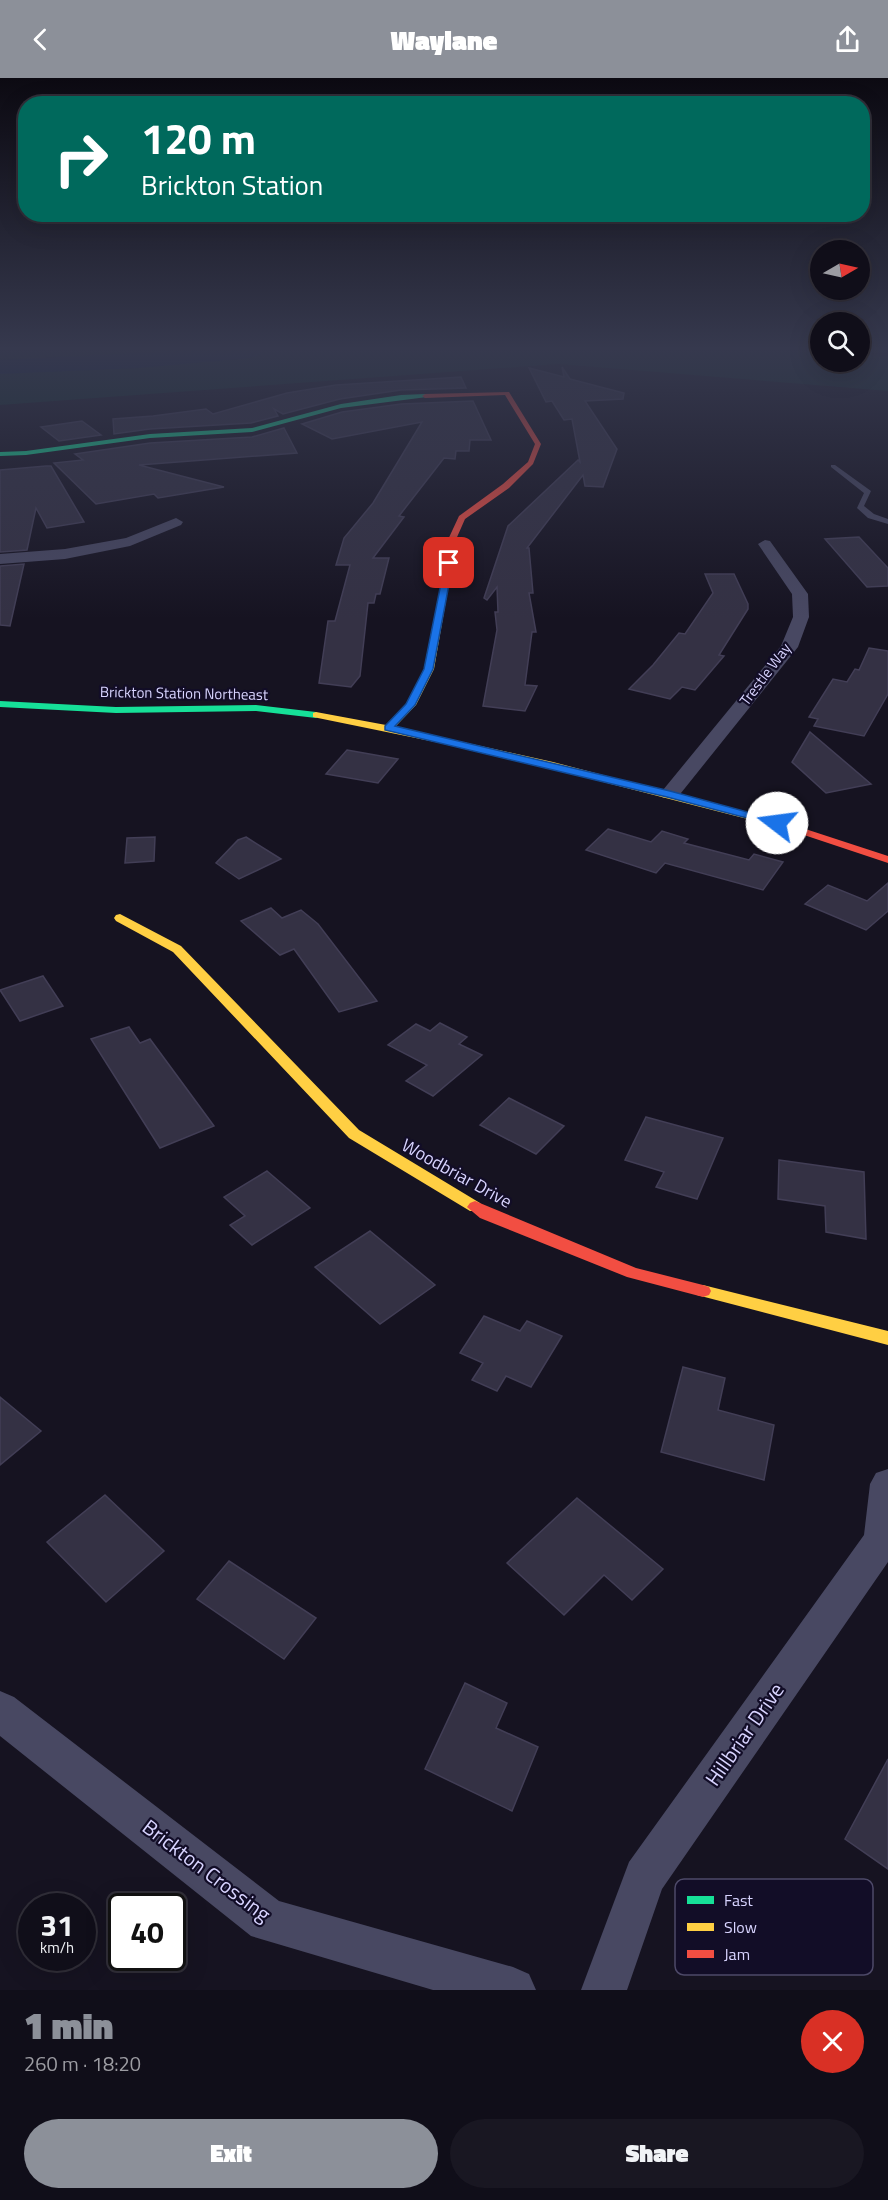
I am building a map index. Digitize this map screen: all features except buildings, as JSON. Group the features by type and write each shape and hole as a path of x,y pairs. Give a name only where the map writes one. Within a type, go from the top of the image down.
{"street":[{"path":"0,454 26,453 119,440"},
{"path":"388,728 411,705 429,669 449,563 450,544 462,518 506,486 531,463 538,444 536,440"},
{"path":"0,559 65,554 130,542 176,522"},
{"name":"Trestle Way","path":"670,794 789,647 801,617 800,594 765,544"},
{"name":"Brickton Station Northeast","path":"0,704 117,710 256,708 303,713 388,728 670,794 799,829 888,860"},
{"name":"Woodbriar Drive","path":"120,918 177,949 354,1134 486,1214 633,1273 888,1338"},
{"name":"Hillbriar Drive","path":"604,1990 644,1876 882,1540 888,1484"},
{"name":"Brickton Crossing","path":"0,1711 267,1920 513,1990"}],"lane":[{"path":"832,465 868,493 860,506 871,516 888,522"}],"traffic: fast":[{"path":"0,454 26,453 119,440"},
{"path":"0,704 116,710 256,708 316,715"}],"traffic: slow":[{"path":"389,728 411,705 429,669 447,572"},
{"path":"316,715 494,751 787,826"},
{"path":"120,918 177,949 354,1134 475,1207"},
{"path":"703,1291 888,1338"}],"traffic: jam":[{"path":"447,572 450,544 462,518 506,486 531,463 538,444 536,440"},
{"path":"787,826 888,860"},
{"path":"475,1207 486,1214 633,1273 703,1291"}],"route":[{"path":"449,563 429,669 411,705 388,728 670,794 777,823"}]}
